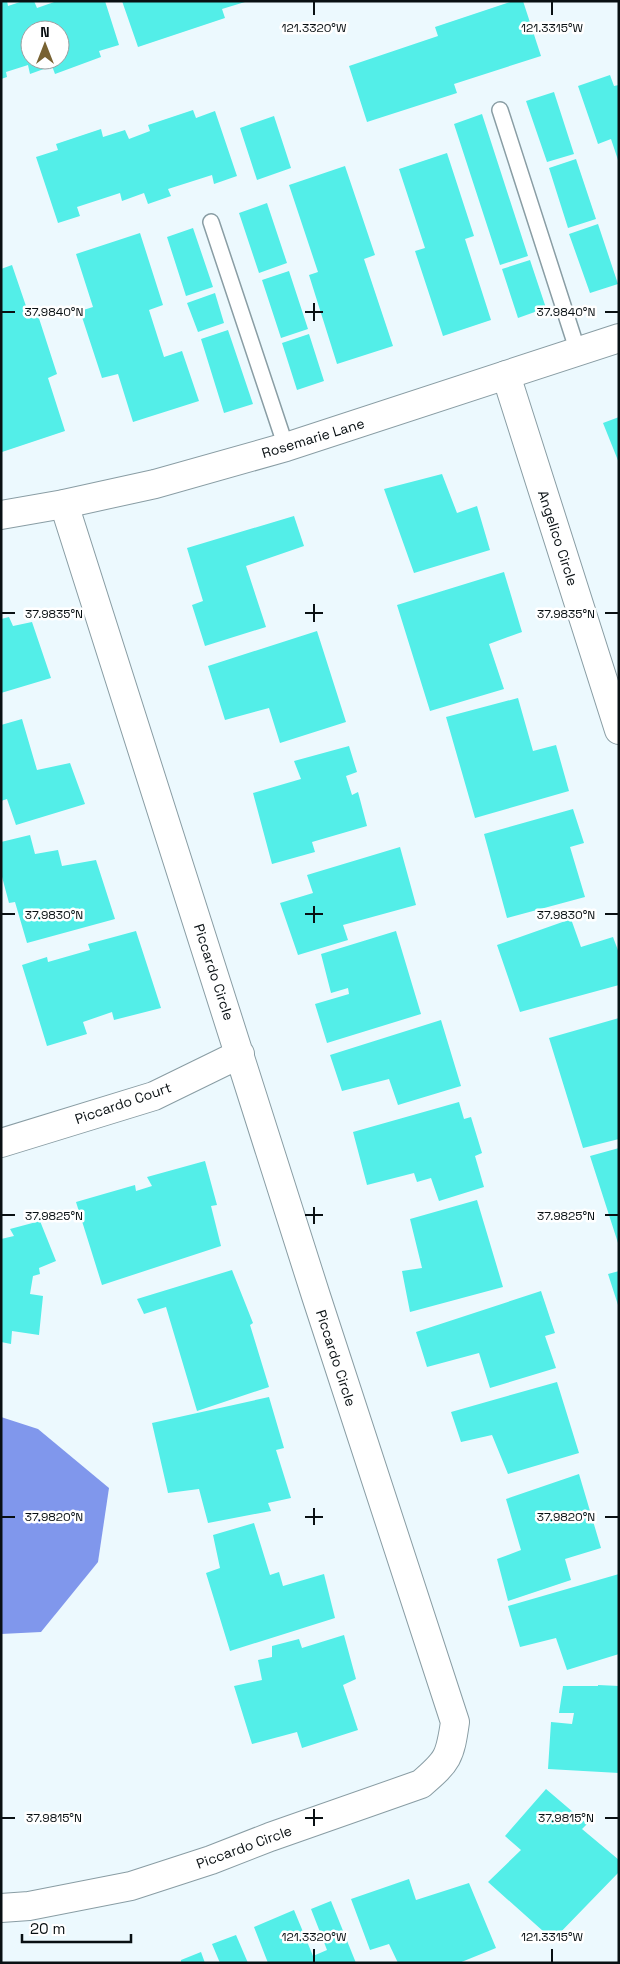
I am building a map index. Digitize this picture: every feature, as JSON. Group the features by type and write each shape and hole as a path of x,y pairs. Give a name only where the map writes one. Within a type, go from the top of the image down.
{"street":[{"name":"Rosemarie Lane","path":"1,514 64,504 155,484 286,447 619,338"},
{"name":"Angelico Circle","path":"506,375 619,730"},
{"name":"Piccardo Circle","path":"1,1908 29,1906 131,1886 211,1860 270,1837 421,1784 440,1767 451,1750 455,1722 316,1296 64,504"},
{"name":"Piccardo Court","path":"1,1143 154,1096 240,1054"}],"lane":[{"path":"500,110 578,352"},
{"path":"210,222 286,447"}],"water":[{"path":"1,1417 38,1429 109,1488 98,1562 41,1632 1,1634"}],"building":[{"path":"1,1 7,1 8,6 23,1 34,1 37,8 57,1 105,1 119,45 99,51 101,57 70,68 70,20 20,20 20,68 6,72 7,77 1,79"},
{"path":"122,1 245,2 222,9 225,18 138,47"},
{"path":"513,1 523,1 541,56 454,84 457,93 367,122 349,66 438,36 435,27"},
{"path":"29,70 41,70 30,74"},
{"path":"54,70 66,70 55,74"},
{"path":"610,75 614,86 619,85 618,160 611,139 598,144 578,86"},
{"path":"554,92 574,154 547,162 526,101"},
{"path":"193,110 196,118 215,111 237,176 214,184 212,175 168,189 171,196 148,204 144,193 122,201 120,193 77,207 80,216 58,223 36,157 58,150 56,144 101,129 103,137 125,130 129,139 150,131 148,125"},
{"path":"482,114 528,256 500,265 454,124"},
{"path":"274,116 291,168 257,180 240,128"},
{"path":"447,153 474,236 465,239 491,320 443,336 415,251 425,248 399,169"},
{"path":"576,159 596,219 568,228 549,168"},
{"path":"345,166 375,255 364,259 393,346 337,364 309,275 318,272 289,185"},
{"path":"267,203 287,263 259,273 239,213"},
{"path":"598,224 618,284 590,293 569,234"},
{"path":"193,228 213,287 186,296 167,237"},
{"path":"140,233 163,305 149,310 164,357 182,351 199,401 133,422 118,374 102,378 80,311 93,307 76,254"},
{"path":"530,260 546,308 518,318 502,269"},
{"path":"12,265 27,309 35,306 57,374 48,378 65,431 2,452 1,269"},
{"path":"289,271 308,329 281,338 262,280"},
{"path":"215,293 224,323 198,332 187,303"},
{"path":"228,330 253,404 224,413 201,339"},
{"path":"309,334 324,381 297,390 282,343"},
{"path":"619,417 619,463 603,423"},
{"path":"442,474 457,513 477,506 490,550 414,573 384,489"},
{"path":"294,516 304,546 246,566 266,627 205,646 192,605 203,601 187,548"},
{"path":"504,572 522,632 489,644 504,689 430,711 397,605"},
{"path":"9,617 13,626 32,622 51,678 1,693 1,619"},
{"path":"317,631 346,722 280,743 269,708 225,720 208,666"},
{"path":"518,698 533,751 556,745 569,791 475,818 446,717"},
{"path":"22,719 37,770 70,763 85,804 16,825 7,799 1,801 1,725"},
{"path":"349,746 357,772 346,776 352,795 358,792 367,826 312,842 315,852 272,864 253,793 301,779 294,761"},
{"path":"573,809 584,843 570,847 585,897 507,918 484,834"},
{"path":"30,835 35,854 58,850 62,866 96,860 115,919 27,943 15,902 9,903 1,873 1,842"},
{"path":"400,847 416,905 343,925 348,940 298,955 280,903 313,893 307,875"},
{"path":"571,919 581,947 613,937 619,953 619,985 520,1012 497,945"},
{"path":"136,931 161,1008 114,1020 112,1012 83,1022 87,1034 47,1046 22,965 47,957 48,962 90,950 88,944"},
{"path":"396,931 421,1014 327,1043 315,1004 349,994 348,988 331,993 321,954"},
{"path":"619,1018 619,1139 583,1148 549,1038"},
{"path":"441,1020 461,1086 398,1105 389,1079 342,1091 330,1055"},
{"path":"459,1102 464,1119 471,1117 482,1153 475,1156 484,1187 439,1201 431,1178 417,1182 414,1173 367,1185 353,1132"},
{"path":"619,1148 619,1243 618,1243 590,1156"},
{"path":"205,1161 217,1205 211,1206 221,1246 102,1285 76,1202 135,1185 136,1191 152,1186 147,1177"},
{"path":"477,1200 503,1287 410,1312 402,1271 422,1268 410,1219"},
{"path":"40,1221 56,1261 39,1268 40,1274 33,1276 30,1294 43,1296 39,1335 12,1331 11,1344 1,1342 1,1239 14,1236 10,1229"},
{"path":"232,1270 253,1323 250,1325 269,1387 197,1411 166,1307 144,1314 137,1299"},
{"path":"619,1271 619,1305 618,1305 608,1274"},
{"path":"541,1291 555,1333 545,1336 556,1368 490,1388 479,1353 427,1367 416,1332"},
{"path":"557,1382 579,1453 508,1474 492,1435 461,1442 451,1412"},
{"path":"269,1397 284,1448 276,1450 291,1498 268,1503 271,1511 208,1523 199,1489 168,1493 152,1423"},
{"path":"579,1474 601,1548 565,1559 571,1580 508,1601 497,1559 521,1550 506,1499"},
{"path":"254,1523 270,1575 279,1572 283,1586 324,1574 335,1618 230,1651 206,1573 220,1568 213,1535"},
{"path":"619,1574 619,1654 567,1670 556,1638 520,1647 508,1606"},
{"path":"344,1635 356,1679 343,1685 358,1730 302,1748 297,1732 252,1744 234,1686 262,1680 258,1660 272,1657 272,1646 299,1639 302,1648"},
{"path":"563,1686 619,1686 619,1773 548,1769 551,1722 572,1724 574,1713 559,1713"},
{"path":"546,1789 587,1824 582,1829 619,1860 619,1872 553,1940 488,1882 521,1850 505,1836"},
{"path":"409,1879 416,1900 469,1883 496,1948 459,1963 398,1963 389,1944 370,1950 351,1899"},
{"path":"331,1901 356,1963 268,1963 254,1927 294,1910 313,1956 327,1950 311,1909"},
{"path":"236,1935 248,1963 220,1963 212,1944"},
{"path":"201,1952 205,1963 181,1963 181,1960"}]}
